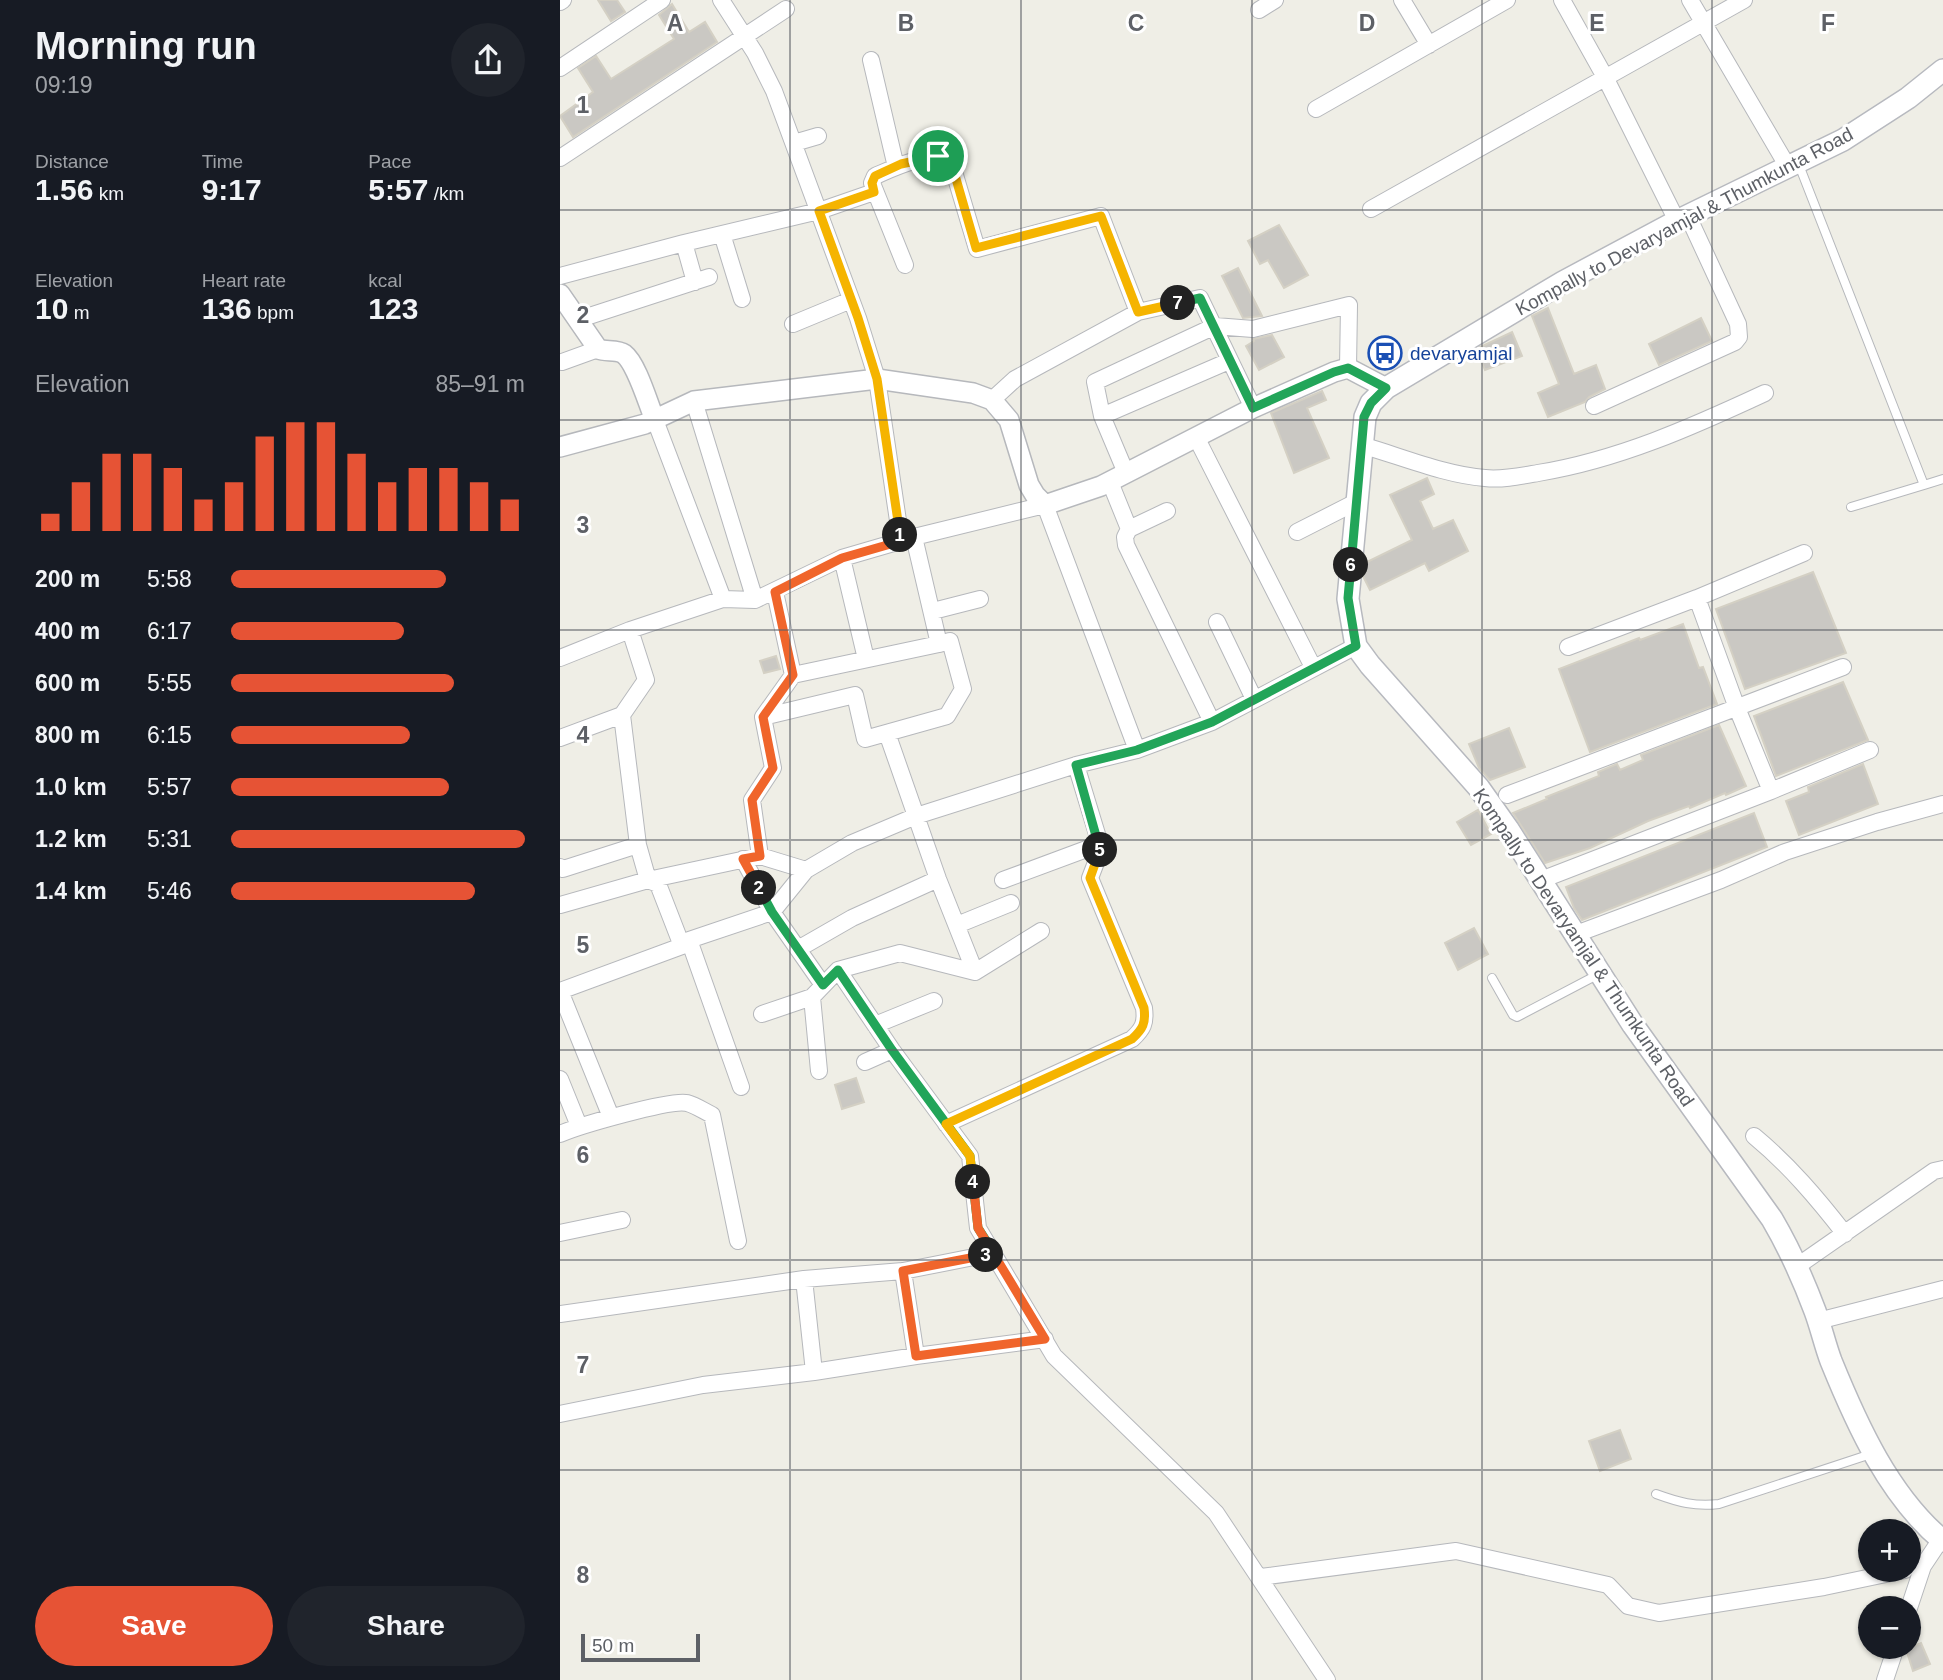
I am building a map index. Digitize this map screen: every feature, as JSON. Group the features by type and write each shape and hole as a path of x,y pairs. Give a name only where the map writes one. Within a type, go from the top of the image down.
{"main road":[{"name":"Kompally to Devaryamjal & Thumkunta Road","path":"1942,1540 1912,1509 1891,1480 1857,1420 1786,1241 1633,1025 1602,973 1479,788 1356,646 1348,598 1364,417 1371,403 1386,388 1563,282 1683,218 1843,139 1908,98 1943,70"}],"street":[{"path":"560,68 662,0"},
{"path":"721,0 774,91 851,300 877,379 907,539 933,611 939,643"},
{"path":"1259,10 1275,0"},
{"path":"1402,0 1429,45"},
{"path":"1316,109 1507,0"},
{"path":"1562,0 1683,218 1738,324 1739,337 1735,342 1594,406"},
{"path":"1690,0 1793,165"},
{"path":"1371,209 1744,0"},
{"path":"560,158 786,9"},
{"path":"872,60 896,167"},
{"path":"794,143 818,136"},
{"path":"905,265 872,183 875,176 896,167 938,156 946,158 952,165 976,248 1101,216 1138,312"},
{"path":"560,276 819,211 874,192"},
{"path":"722,234 743,299"},
{"path":"577,320 702,280 684,243"},
{"path":"560,294 598,349"},
{"path":"992,400 1015,379 1138,312 1200,298 1253,408"},
{"path":"793,324 851,300"},
{"path":"1129,529 1095,382 1214,326 1252,329 1349,305 1348,368"},
{"path":"562,362 598,349 616,351 631,363 723,599"},
{"path":"1102,416 1229,361"},
{"path":"560,658 630,630 723,599 755,600 842,558 907,539 1059,502 1118,477 1253,408 1334,372 1348,368 1386,388"},
{"path":"560,447 645,424 694,401 877,379 973,393 992,400 1009,420 1029,485 1045,505 1137,750"},
{"path":"1361,445 1465,475 1487,478 1521,475 1578,466 1680,433 1765,393"},
{"path":"694,401 755,600"},
{"path":"1196,437 1313,667"},
{"path":"1297,532 1356,502"},
{"path":"1167,510 1129,529 1125,537 1126,545 1212,722"},
{"path":"1568,647 1697,598 1804,553"},
{"path":"842,558 866,659"},
{"path":"775,592 793,675"},
{"path":"1697,598 1771,791"},
{"path":"933,611 980,599"},
{"path":"1217,622 1254,699"},
{"path":"561,735 622,715 646,680 630,630"},
{"path":"760,856 752,800 773,768 763,717 793,675 950,641 963,689 947,716 865,739 855,695 763,717"},
{"path":"611,1117 560,991 772,912 806,870 852,843 916,816 1076,765 1137,750 1212,722 1356,646"},
{"path":"1507,794 1843,667"},
{"path":"622,715 638,845 648,880"},
{"path":"887,733 938,879 975,972"},
{"path":"1541,880 1870,750"},
{"path":"946,1124 1132,1039 1141,1031 1145,1020 1144,1008 1090,878 1100,852 1100,844 1076,765"},
{"path":"1576,934 1721,880 1785,852 1943,804"},
{"path":"1003,880 1100,844"},
{"path":"560,867 563,869 638,845"},
{"path":"560,905 648,880 760,856 806,870"},
{"path":"743,859 772,912 798,949 818,990 819,1071"},
{"path":"798,949 852,918 938,879"},
{"path":"648,880 658,884 686,943 741,1087"},
{"path":"957,925 1011,903"},
{"path":"762,1014 818,990 838,970 900,953 975,972 1041,931"},
{"path":"838,970 892,1050 970,1156 978,1228 1054,1356 1216,1513 1327,1680"},
{"path":"875,1025 934,1001"},
{"path":"865,1062 892,1050"},
{"path":"560,1079 579,1126"},
{"path":"560,1133 611,1117 685,1102 712,1115 738,1241"},
{"path":"1754,1136 1779,1156 1807,1185 1845,1234"},
{"path":"1796,1267 1934,1171 1943,1169"},
{"path":"560,1233 622,1220"},
{"path":"560,1314 804,1279 903,1271 994,1253"},
{"path":"903,1271 916,1356"},
{"path":"804,1279 814,1372"},
{"path":"1818,1321 1943,1289"},
{"path":"560,1414 703,1385 1045,1339"},
{"path":"1921,1560 1942,1540"},
{"path":"1261,1577 1456,1551 1608,1585 1628,1606 1659,1613 1858,1580"},
{"path":"1885,1680 1892,1659"}],"lane":[{"path":"1793,165 1924,485"},
{"path":"1851,507 1943,478"},
{"path":"1492,978 1513,1015 1517,1017 1602,973"},
{"path":"1656,1494 1686,1504 1719,1504 1875,1453"}],"building":[{"path":"598,0 617,0 625,12 611,21"},
{"path":"672,4 689,32 705,22 717,42 573,137 560,116 593,92 578,68 596,56 611,79 674,39 659,15"},
{"path":"1279,225 1308,275 1284,288 1268,260 1260,264 1248,241"},
{"path":"1238,268 1262,316 1243,318 1222,276"},
{"path":"1548,308 1574,374 1596,365 1605,389 1585,402 1548,417 1538,393 1559,384 1532,316"},
{"path":"1701,318 1712,341 1659,365 1649,344"},
{"path":"1512,332 1522,356 1485,370 1476,349"},
{"path":"1272,335 1284,357 1259,370 1246,346 1254,341 1253,339"},
{"path":"1322,391 1326,400 1307,408 1329,458 1294,473 1271,413"},
{"path":"1427,478 1434,494 1420,501 1433,529 1453,520 1468,551 1429,571 1425,563 1370,590 1363,576 1365,563 1412,540 1390,495"},
{"path":"1813,572 1846,653 1745,689 1716,609"},
{"path":"1683,624 1699,668 1703,667 1717,704 1590,752 1559,669"},
{"path":"776,656 780,669 764,673 760,661"},
{"path":"1843,682 1868,740 1776,776 1754,716"},
{"path":"1719,725 1746,786 1726,795 1725,793 1690,808 1689,806 1648,821 1590,848 1545,863 1513,813 1599,776 1598,772 1617,764 1620,770 1643,760 1641,755"},
{"path":"1509,728 1525,767 1490,780 1479,768 1469,744"},
{"path":"1863,764 1878,804 1799,835 1786,801 1809,792 1808,787"},
{"path":"1478,810 1491,834 1471,845 1457,822"},
{"path":"1754,813 1767,847 1582,920 1574,908 1566,887"},
{"path":"1474,928 1488,954 1458,970 1445,943"},
{"path":"856,1078 864,1102 842,1109 835,1085"},
{"path":"1620,1430 1631,1459 1600,1471 1589,1441"},
{"path":"1921,1643 1930,1664 1913,1671 1909,1659 1921,1659"}],"place":[{"name":"devaryamjal","path":"1385,353"}],"route":[{"path":"938,156 901,164 875,176 872,183 874,192 819,211 877,379 901,541 842,558 775,592 793,675 763,717 773,768 752,800 760,856 743,859 772,912 823,985 838,970 892,1050 970,1156 978,1228 994,1253 903,1271 916,1356 1045,1339 994,1253 978,1228 970,1156 946,1124 1132,1039 1141,1031 1145,1020 1144,1008 1090,878 1098,859 1100,844 1076,765 1137,750 1212,722 1356,646 1348,598 1364,417 1371,403 1386,388 1348,368 1253,408 1200,298 1138,312 1101,216 976,248 952,165 946,158 938,156"}]}
